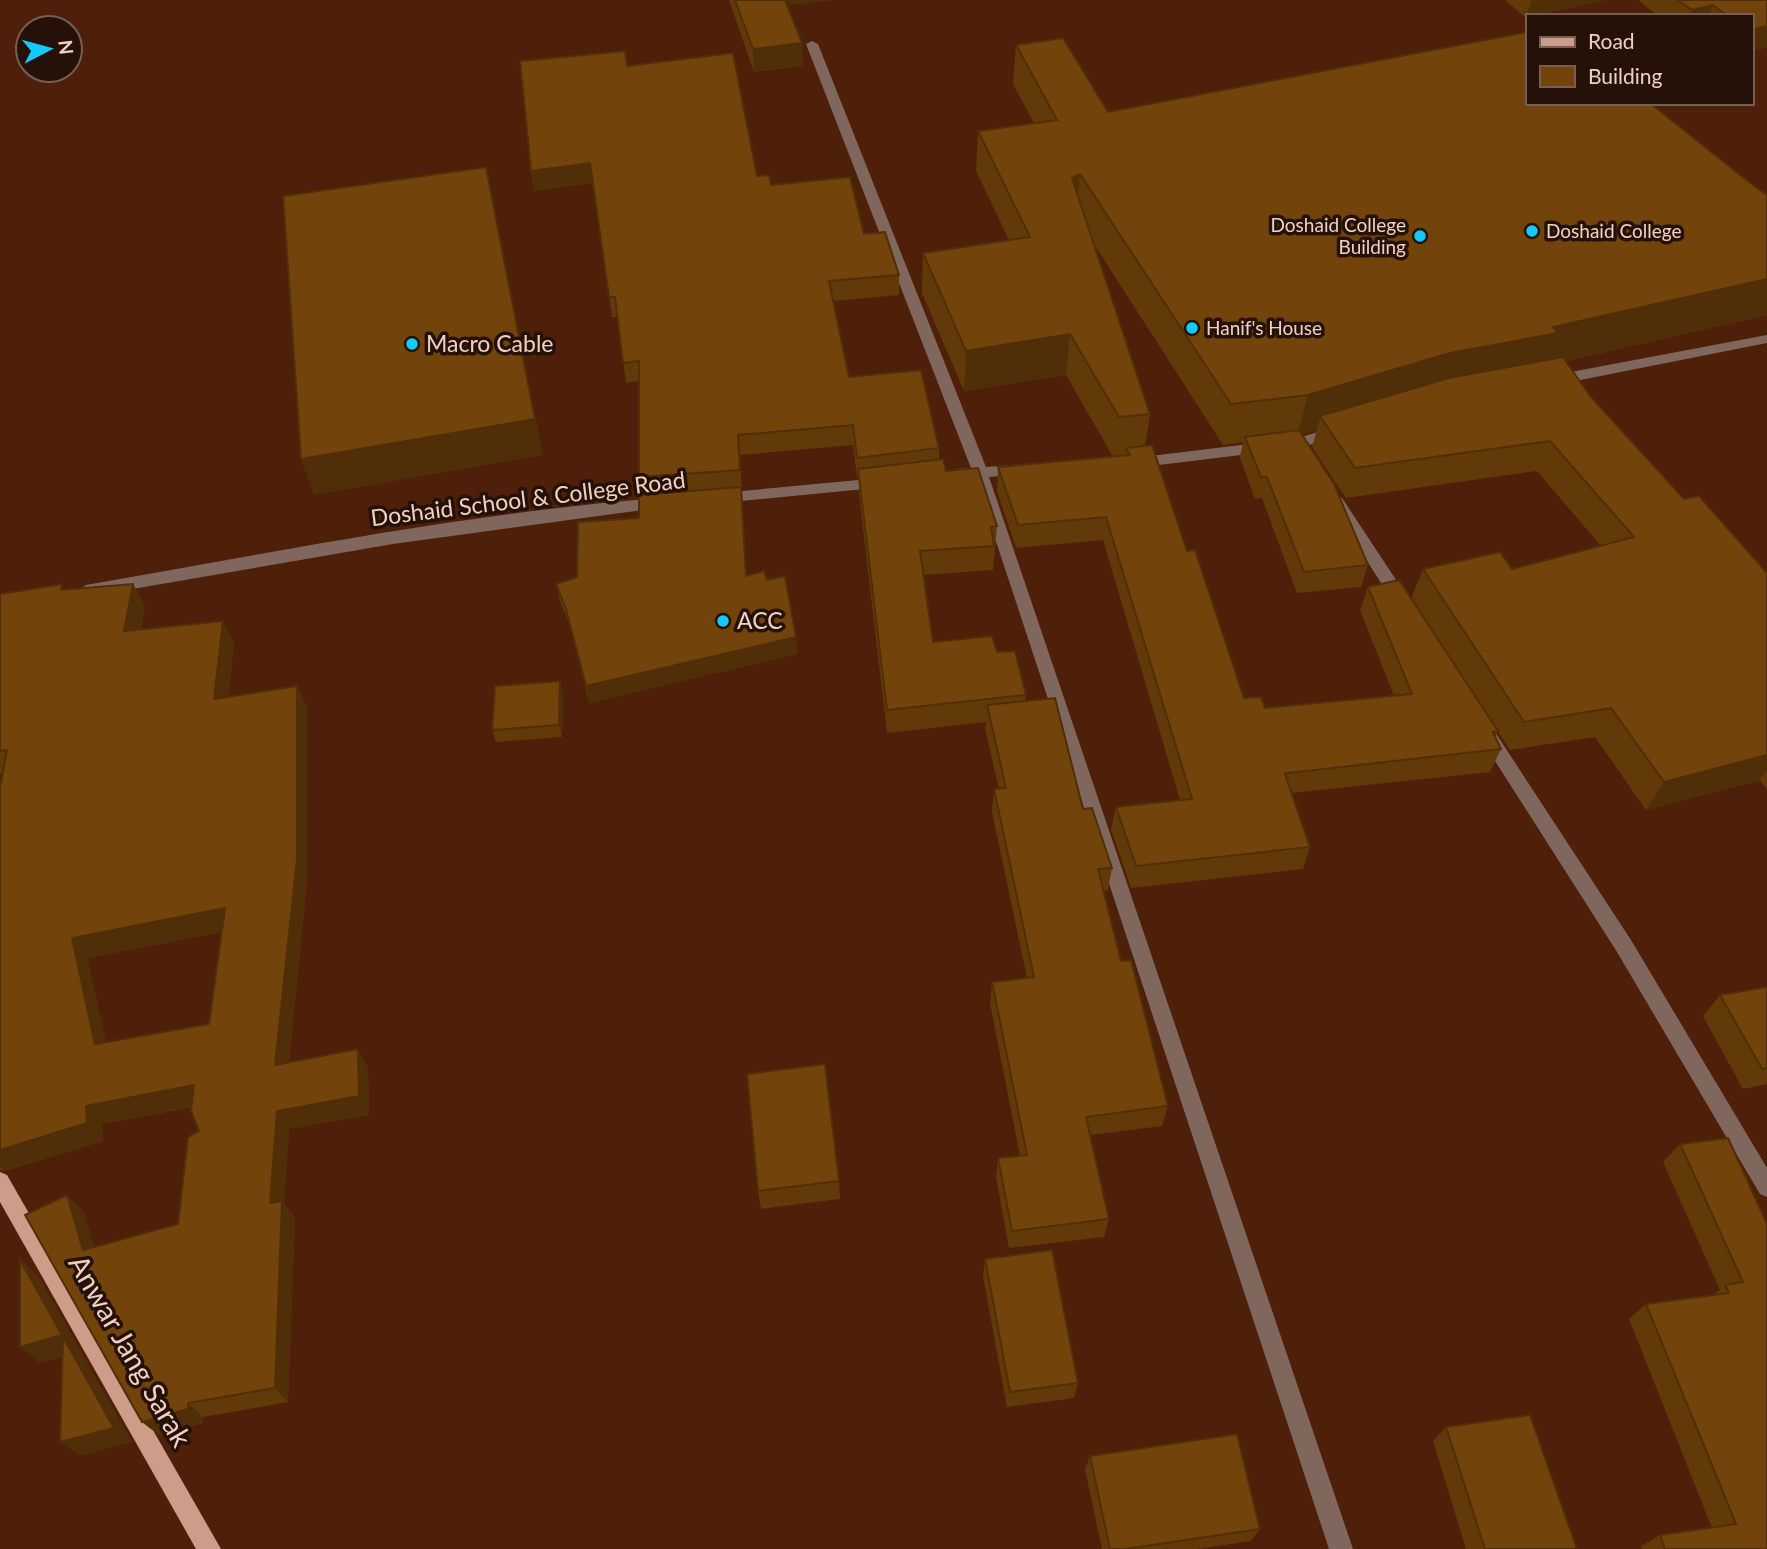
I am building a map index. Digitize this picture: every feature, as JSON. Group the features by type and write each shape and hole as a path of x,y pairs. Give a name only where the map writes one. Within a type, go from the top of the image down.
{"main road":[{"name":"Anwar Jang Sarak","path":"0,1182 209,1549"}],"street":[{"path":"812,44 980,471 1341,1549"},
{"path":"1540,383 1767,339"},
{"path":"1113,465 1303,449 1349,428"},
{"path":"940,476 1033,468"},
{"name":"Doshaid School & College Road","path":"703,500 901,481"},
{"path":"1329,490 1412,618"},
{"name":"Doshaid School & College Road","path":"68,594 393,538 611,507 677,502"},
{"path":"1480,724 1624,946 1767,1187"}],"building":[{"path":"735,0 785,0 802,43 753,49"},
{"path":"1678,0 1767,0 1767,26 1753,30 1753,14 1725,14 1713,5 1692,10"},
{"path":"1526,32 1526,105 1653,105 1767,195 1767,279 1553,327 1558,333 1450,353 1308,395 1231,404 1080,174 1072,178 1150,414 1119,417 1070,334 966,351 923,253 1030,237 978,131 1057,120 1016,45 1063,38 1108,112"},
{"path":"625,51 627,66 733,53 757,176 769,175 771,185 850,177 864,234 885,232 899,275 829,281 849,377 921,370 939,448 857,458 853,425 738,435 740,470 639,477 639,361 623,363 615,297 609,297 590,163 531,171 520,61"},
{"name":"Macro Cable","path":"486,167 535,419 301,459 283,196"},
{"path":"1563,357 1590,396 1684,499 1699,496 1767,573 1767,755 1664,782 1611,708 1524,722 1423,569 1500,552 1512,569 1634,537 1550,441 1355,468 1320,416 1449,378"},
{"path":"1299,430 1334,484 1368,565 1304,572 1267,477 1261,477 1245,437"},
{"path":"1152,445 1187,551 1195,550 1244,698 1261,697 1265,708 1412,694 1368,587 1399,580 1498,731 1493,732 1501,749 1288,773 1285,774 1310,847 1136,866 1116,807 1192,799 1106,517 1018,525 998,467 1130,455 1126,448"},
{"path":"943,459 946,471 978,468 997,526 991,527 994,546 920,551 933,642 992,636 997,652 1015,651 1026,695 887,710 858,469"},
{"path":"741,487 746,576 764,571 767,580 785,576 796,637 586,686 566,609 556,584 577,577 578,522 639,518 639,495"},
{"path":"62,584 61,590 133,584 124,631 223,621 214,699 297,686 297,859 275,1065 358,1049 359,1096 277,1111 270,1203 282,1201 275,1388 188,1403 188,1409 142,1422 25,1215 67,1195 83,1250 178,1224 188,1137 199,1131 191,1111 194,1085 86,1106 87,1123 0,1150 0,788 7,750 0,751 0,594","holes":["225,908 209,1024 95,1044 72,938"]},
{"path":"560,681 559,725 492,730 495,686"},
{"path":"1055,698 1083,809 1092,808 1112,868 1098,869 1121,961 1131,960 1168,1106 1086,1117 1109,1219 1012,1231 998,1158 1027,1155 992,982 1034,977 994,789 1006,788 987,705"},
{"path":"1767,987 1767,1068 1762,1069 1720,995"},
{"path":"825,1064 839,1181 758,1191 747,1074"},
{"path":"1728,1138 1767,1224 1767,1549 1665,1549 1660,1535 1736,1524 1646,1304 1729,1293 1725,1285 1743,1282 1680,1144"},
{"path":"1052,1250 1078,1383 1010,1392 985,1259"},
{"path":"20,1260 62,1335 20,1347"},
{"path":"63,1337 114,1428 60,1442"},
{"path":"1530,1415 1577,1549 1485,1549 1446,1427"},
{"path":"1237,1434 1260,1529 1110,1549 1090,1456"}],"place":[{"name":"Doshaid College","path":"1532,231"},
{"name":"Doshaid College Building","path":"1420,236"},
{"name":"Hanif's House","path":"1192,328"},
{"name":"Macro Cable","path":"412,344"},
{"name":"ACC","path":"723,621"}]}
